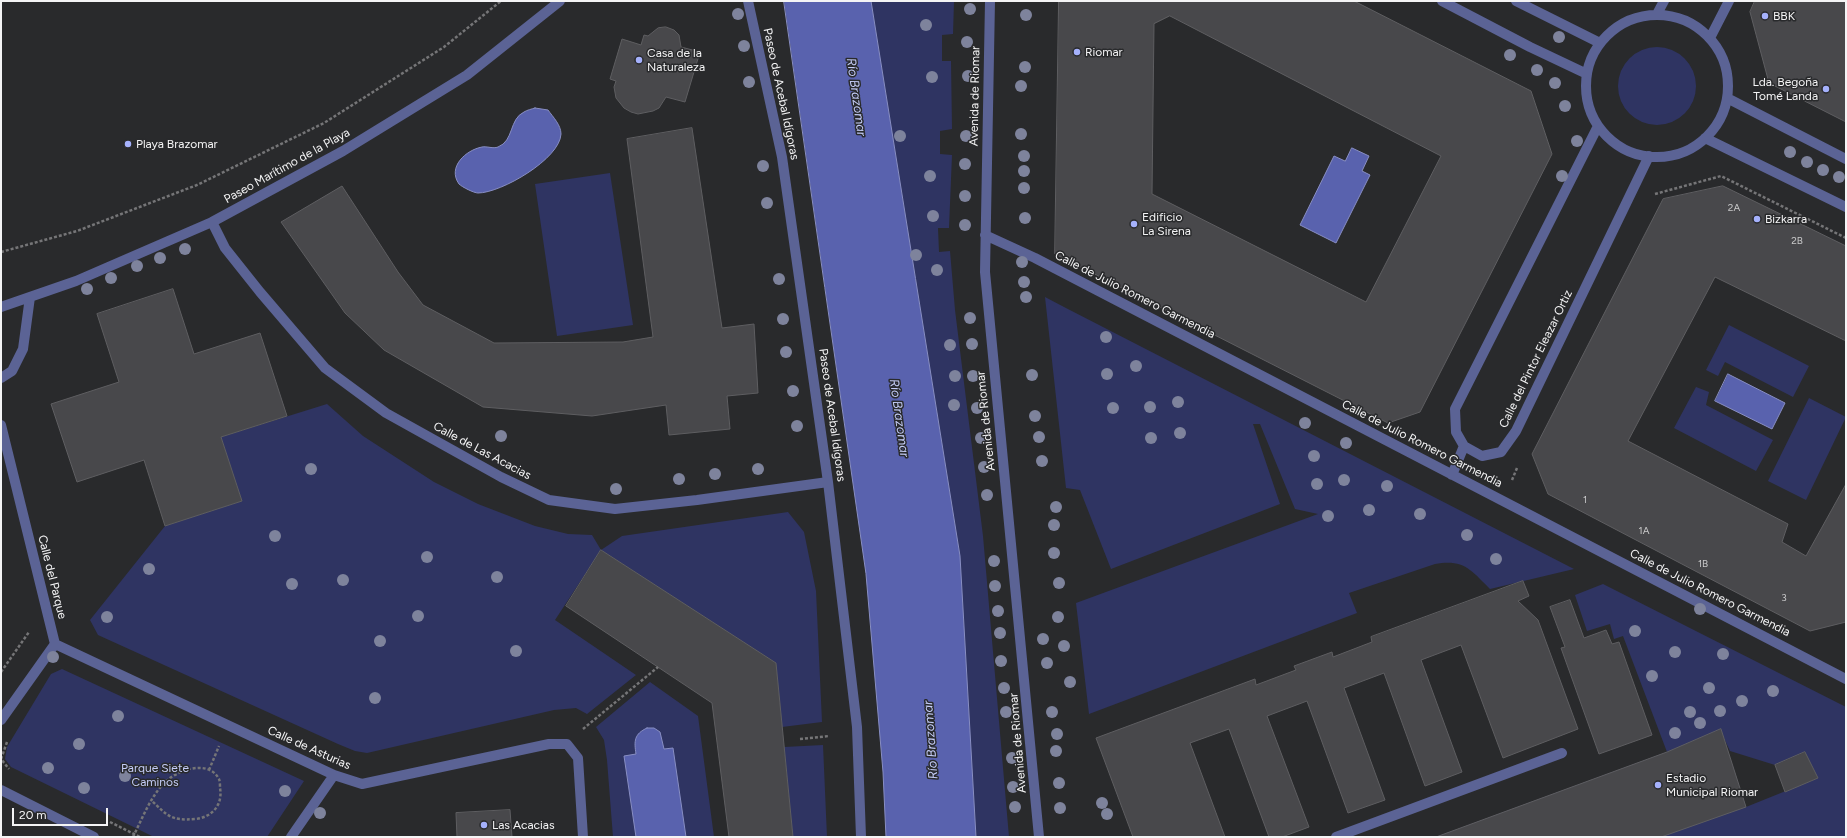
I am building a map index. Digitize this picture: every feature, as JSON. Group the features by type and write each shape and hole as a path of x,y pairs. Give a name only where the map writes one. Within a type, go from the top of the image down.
{"street":[{"name":"Paseo Marítimo de la Playa","path":"1,307 76,281 212,222 343,151 467,75 560,1"},
{"name":"Paseo de Acebal Idígoras","path":"748,1 782,157 828,482 857,727 860,837"},
{"name":"Avenida de Riomar","path":"990,1 985,272 1039,837"},
{"path":"1442,1 1530,47 1587,74"},
{"path":"1516,1 1600,43"},
{"path":"1657,14 1664,1"},
{"path":"1710,38 1729,1"},
{"path":"1657,14 1675,17 1692,24 1710,38 1720,53 1727,76 1727,98 1719,120 1705,138 1688,150 1669,156 1649,156 1630,152 1612,141 1598,126 1590,110 1587,98 1587,74 1592,58 1600,43 1616,28 1635,18 1657,14"},
{"path":"1727,98 1846,159"},
{"path":"1452,475 1464,446 1456,432 1455,408 1598,126"},
{"path":"1705,138 1846,207"},
{"name":"Calle del Pintor Eleazar Ortiz","path":"1464,446 1482,456 1501,452 1516,431 1649,156"},
{"name":"Calle de Las Acacias","path":"212,222 225,248 260,292 325,368 386,413 501,477 548,500 615,509 828,482"},
{"name":"Calle de Julio Romero Garmendia","path":"985,235 1034,258 1846,679"},
{"path":"1,378 12,370 23,349 30,297"},
{"name":"Calle del Parque","path":"1,425 55,644"},
{"path":"1,720 55,644"},
{"name":"Calle de Asturias","path":"55,644 334,775 362,784 549,744 567,744"},
{"path":"567,744 578,758 583,837"},
{"path":"1336,837 1562,753"},
{"path":"291,837 334,775"},
{"path":"1,790 94,837"}],"path":[{"path":"1,252 77,231 197,185 324,122 444,47 501,1"},
{"path":"1654,198 1656,193 1721,176 1846,238"},
{"path":"1502,500 1519,464"},
{"path":"1,672 31,630"},
{"path":"567,744 658,667"},
{"path":"800,739 829,736"},
{"path":"209,770 222,739"},
{"path":"133,837 151,800 164,783 181,771 196,769 209,770 219,779 221,794 218,806 205,818 170,818 151,800"}],"green space":[{"path":"871,1 954,1 953,34 942,35 942,61 951,61 952,129 940,131 940,154 952,155 949,228 938,228 939,252 950,251 955,310 983,536 1009,837 976,837 960,556"},
{"path":"1657,47 1672,50 1685,58 1693,71 1696,86 1693,101 1685,114 1672,122 1657,125 1642,122 1629,114 1621,101 1618,86 1621,71 1629,58 1642,50"},
{"path":"610,173 633,325 557,336 535,184"},
{"path":"1045,297 1574,569 1490,589 1472,571 1460,565 1453,563 1435,564 1349,593 1357,613 1089,714 1076,603 1318,514 1295,509 1260,424 1253,424 1280,504 1111,569 1080,490 1066,488"},
{"path":"1729,325 1809,366 1793,397 1725,362 1718,376 1706,370"},
{"path":"1696,387 1709,392 1706,405 1773,440 1756,471 1674,428"},
{"path":"1809,398 1846,417 1806,500 1768,481"},
{"path":"327,404 363,436 434,482 478,504 535,526 568,534 592,535 601,550 555,620 636,675 587,714 576,708 554,710 367,753 355,751 338,744 98,635 90,620 165,526 242,501 221,437"},
{"path":"788,512 804,532 816,591 822,722 782,727 776,663 601,550 622,536"},
{"path":"1603,584 1846,707 1846,837 1436,837 1667,752 1623,636 1614,639 1610,624 1587,631 1575,595","holes":["1723,736 1730,751 1775,765 1805,752 1818,778 1746,807"]},
{"name":"Parque Siete Caminos","path":"62,669 304,781 267,837 154,837 11,767 5,759 7,747 51,674"},
{"path":"650,682 698,716 714,837 613,837 604,740 596,727"},
{"path":"823,745 827,837 793,837 784,747"}],"water":[{"name":"Río Brazomar","path":"784,1 871,1 960,556 976,837 886,837 883,772 866,574"},
{"path":"535,108 548,110 560,127 561,134 558,144 551,154 528,173 501,187 476,193 459,184 455,171 460,160 476,149 484,147 496,148 503,144 507,140 519,115"},
{"path":"1352,148 1369,156 1362,171 1370,175 1336,243 1300,225 1334,156 1345,161"},
{"path":"1728,374 1785,403 1772,429 1715,401"},
{"path":"647,728 654,728 660,732 664,749 673,748 686,837 636,837 624,756 636,754 635,742 637,735"}],"building":[{"name":"Edificio La Sirena","path":"1059,1 1354,1 1531,91 1552,154 1420,412 1388,423 1055,254","holes":["1170,16 1441,156 1366,302 1152,194 1154,24"]},
{"path":"1755,1 1846,1 1846,122 1769,83 1750,12"},
{"path":"666,27 674,30 679,35 681,47 700,52 685,102 666,97 659,108 653,111 638,114 631,112 624,108 616,98 614,87 616,81 610,79 622,39 641,45 644,35 648,36 658,28"},
{"path":"692,128 722,328 754,324 758,393 727,396 730,429 669,435 666,405 592,416 483,407 384,350 345,313 281,222 342,186 398,272 423,305 494,343 623,342 653,337 627,139"},
{"path":"1723,186 1846,246 1846,341 1715,277 1628,441 1788,524 1782,542 1806,556 1846,484 1846,622 1810,631 1548,494 1532,454 1663,199"},
{"path":"173,289 194,354 260,333 287,416 221,437 242,501 165,526 144,460 77,482 51,404 119,382 97,314"},
{"path":"601,550 776,663 793,837 729,837 712,703 566,606"},
{"path":"1523,581 1529,596 1518,601 1538,620 1578,729 1503,758 1461,645 1421,660 1462,772 1425,786 1384,673 1344,688 1385,800 1348,813 1307,701 1267,716 1309,827 1282,837 1269,837 1229,729 1190,743 1225,837 1133,837 1096,738 1255,679 1256,685 1296,670 1294,666 1332,652 1333,657 1372,642 1371,637"},
{"path":"1570,600 1584,638 1606,630 1612,644 1619,642 1652,735 1599,754 1561,648 1565,647 1550,607"},
{"name":"Estadio Municipal Riomar","path":"1721,729 1746,807 1661,837 1436,837 1667,752"},
{"path":"1805,752 1818,778 1785,792 1775,765"},
{"name":"Las Acacias","path":"510,810 512,837 457,837 456,813"}],"place":[{"name":"BBK","path":"1765,16"},
{"name":"Riomar","path":"1077,52"},
{"name":"Casa de la Naturaleza","path":"639,60"},
{"name":"Lda. Begoña Tomé Landa","path":"1826,89"},
{"name":"Playa Brazomar","path":"128,144"},
{"name":"Bizkarra","path":"1757,219"},
{"name":"Edificio La Sirena","path":"1134,224"},
{"name":"Estadio Municipal Riomar","path":"1658,785"},
{"name":"Las Acacias","path":"484,825"}]}
